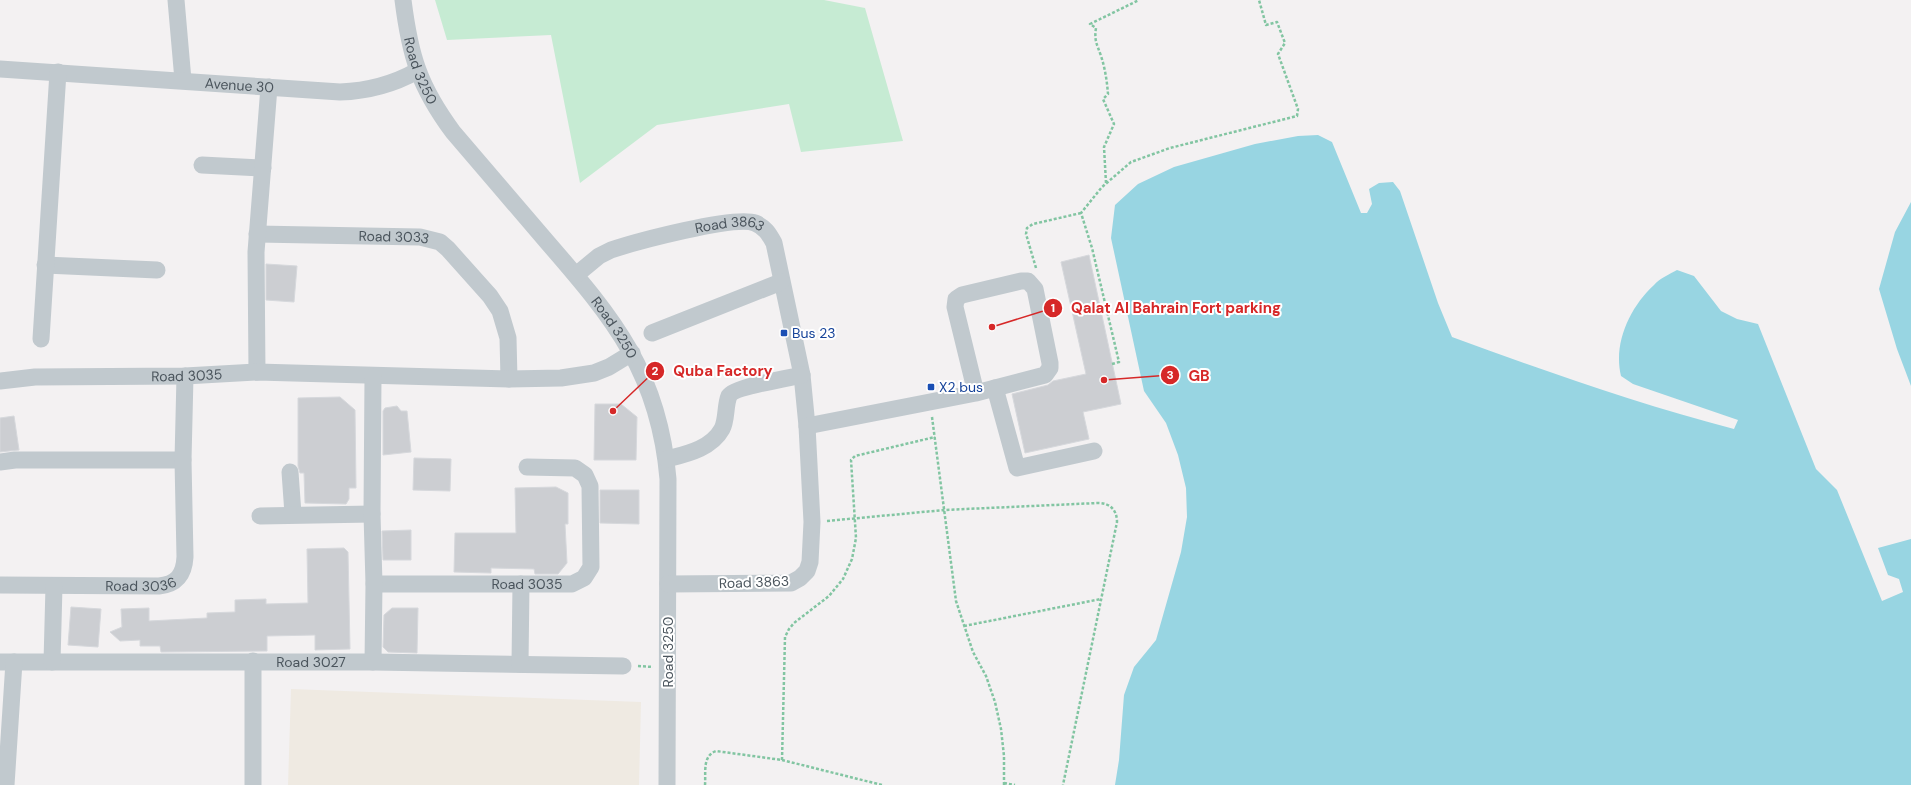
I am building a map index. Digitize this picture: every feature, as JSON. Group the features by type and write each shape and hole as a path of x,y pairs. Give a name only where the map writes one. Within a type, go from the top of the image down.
{"street":[{"path":"176,0 183,80"},
{"name":"Road 3250","path":"403,0 407,30 417,71 438,111 453,132 606,312 632,353 653,400 660,422 667,459 668,478 667,785"},
{"name":"Avenue 30","path":"0,69 183,80 340,92 360,91 380,87 399,81 417,71"},
{"path":"41,339 58,72"},
{"path":"257,372 256,252 269,87"},
{"path":"202,165 263,168"},
{"name":"Road 3863","path":"576,275 599,256 627,245 700,227 745,221 755,223 763,227 774,243 781,282 802,375 807,426 812,522 810,562 803,575 791,583 668,584"},
{"name":"Road 3033","path":"257,234 420,237 440,242 485,290 500,310 508,338 509,380"},
{"path":"46,265 157,270"},
{"path":"807,426 976,393 1045,376 1050,368 1033,286 1028,281 1021,281 962,295 956,299 955,307 976,393"},
{"path":"652,333 781,282"},
{"name":"Road 3035","path":"0,381 35,377 185,376 257,372 373,377 509,380 581,376 609,367 632,353"},
{"path":"667,459 698,450 712,440 722,429 729,396 738,389 802,375"},
{"name":"Road 3036","path":"0,585 159,586 169,585 178,579 184,569 185,557 183,460 185,376"},
{"path":"373,377 373,662"},
{"path":"995,388 1017,468 1094,451"},
{"path":"0,462 15,460 183,460"},
{"name":"Road 3035","path":"374,584 572,584 584,578 591,567 590,486 585,475 575,468 528,467"},
{"path":"290,472 293,514"},
{"path":"260,516 293,514 372,514"},
{"path":"520,664 521,584"},
{"path":"52,662 54,586"},
{"path":"253,661 253,785"},
{"name":"Road 3027","path":"7,662 253,661 623,666"},
{"path":"6,785 7,662"}],"path":[{"path":"1106,184 1104,147 1114,124 1103,99 1108,94 1107,78 1101,55 1094,39 1096,28 1090,24 1139,0"},
{"path":"1033,286 1036,272 1026,234 1027,228 1032,224 1081,213 1106,184 1131,162 1150,154 1297,116 1298,109 1278,54 1285,43 1278,22 1266,25 1259,0"},
{"path":"1081,213 1092,248 1119,362 1112,364"},
{"path":"930,401 956,601 964,626 995,702 1001,729 1004,756 1004,784 1015,785"},
{"path":"782,760 785,637 788,629 829,596 843,579 852,559 856,538 850,463 855,456 935,437"},
{"path":"812,522 944,510 1098,503 1108,505 1115,512 1117,522 1063,785"},
{"path":"964,626 1101,599"},
{"path":"623,666 668,667"},
{"path":"705,785 706,758 710,753 716,751 782,760 882,785"}],"green space":[{"path":"435,0 824,0 865,8 903,141 801,152 789,104 657,125 580,183 551,35 447,40"}],"sand":[{"path":"291,689 641,702 639,785 288,785"}],"water":[{"path":"1318,135 1332,142 1361,213 1367,213 1372,204 1369,189 1379,183 1393,182 1400,191 1438,303 1452,337 1592,386 1663,409 1734,429 1738,420 1633,384 1621,376 1619,351 1626,326 1631,315 1645,294 1659,280 1677,270 1694,276 1721,311 1737,319 1758,324 1816,469 1837,490 1882,601 1903,592 1899,579 1888,575 1878,548 1911,539 1911,785 1115,785 1119,760 1124,695 1134,667 1156,640 1181,552 1187,517 1186,488 1178,455 1166,423 1144,391 1111,238 1115,205 1138,184 1174,167 1255,144 1298,136"},
{"path":"1911,202 1911,386 1897,349 1879,289 1895,232"}],"building":[{"path":"1089,255 1121,404 1083,412 1089,439 1025,453 1012,394 1048,385 1053,381 1086,374 1061,262"},
{"path":"266,264 297,266 294,302 266,300"},
{"path":"340,397 355,410 356,488 349,488 349,499 346,504 305,503 304,473 300,473 298,466 298,398"},
{"path":"595,404 621,404 637,417 636,460 594,460"},
{"path":"397,406 401,411 407,411 411,452 383,455 383,411 385,408"},
{"path":"14,416 19,450 0,452 0,418"},
{"path":"414,458 451,459 450,491 413,490"},
{"path":"556,487 568,493 568,524 565,524 567,563 558,574 535,574 534,569 491,568 491,573 454,572 455,533 516,533 515,488"},
{"path":"600,490 639,490 639,524 600,523"},
{"path":"411,530 411,560 383,560 382,531"},
{"path":"344,548 348,552 350,649 315,650 315,635 267,636 267,651 161,652 160,646 140,646 140,640 120,641 110,632 122,627 121,609 149,608 149,621 207,618 207,613 235,612 235,600 266,599 266,604 308,603 307,549"},
{"path":"71,607 101,609 98,647 68,645"},
{"path":"392,608 418,608 417,653 388,652 383,647 384,615"}],"place":[{"name":"Qalat Al Bahrain Fort parking","path":"992,327"},
{"name":"Bus 23","path":"784,333"},
{"name":"GB","path":"1104,380"},
{"name":"X2 bus","path":"931,387"},
{"name":"Quba Factory","path":"613,411"}]}
